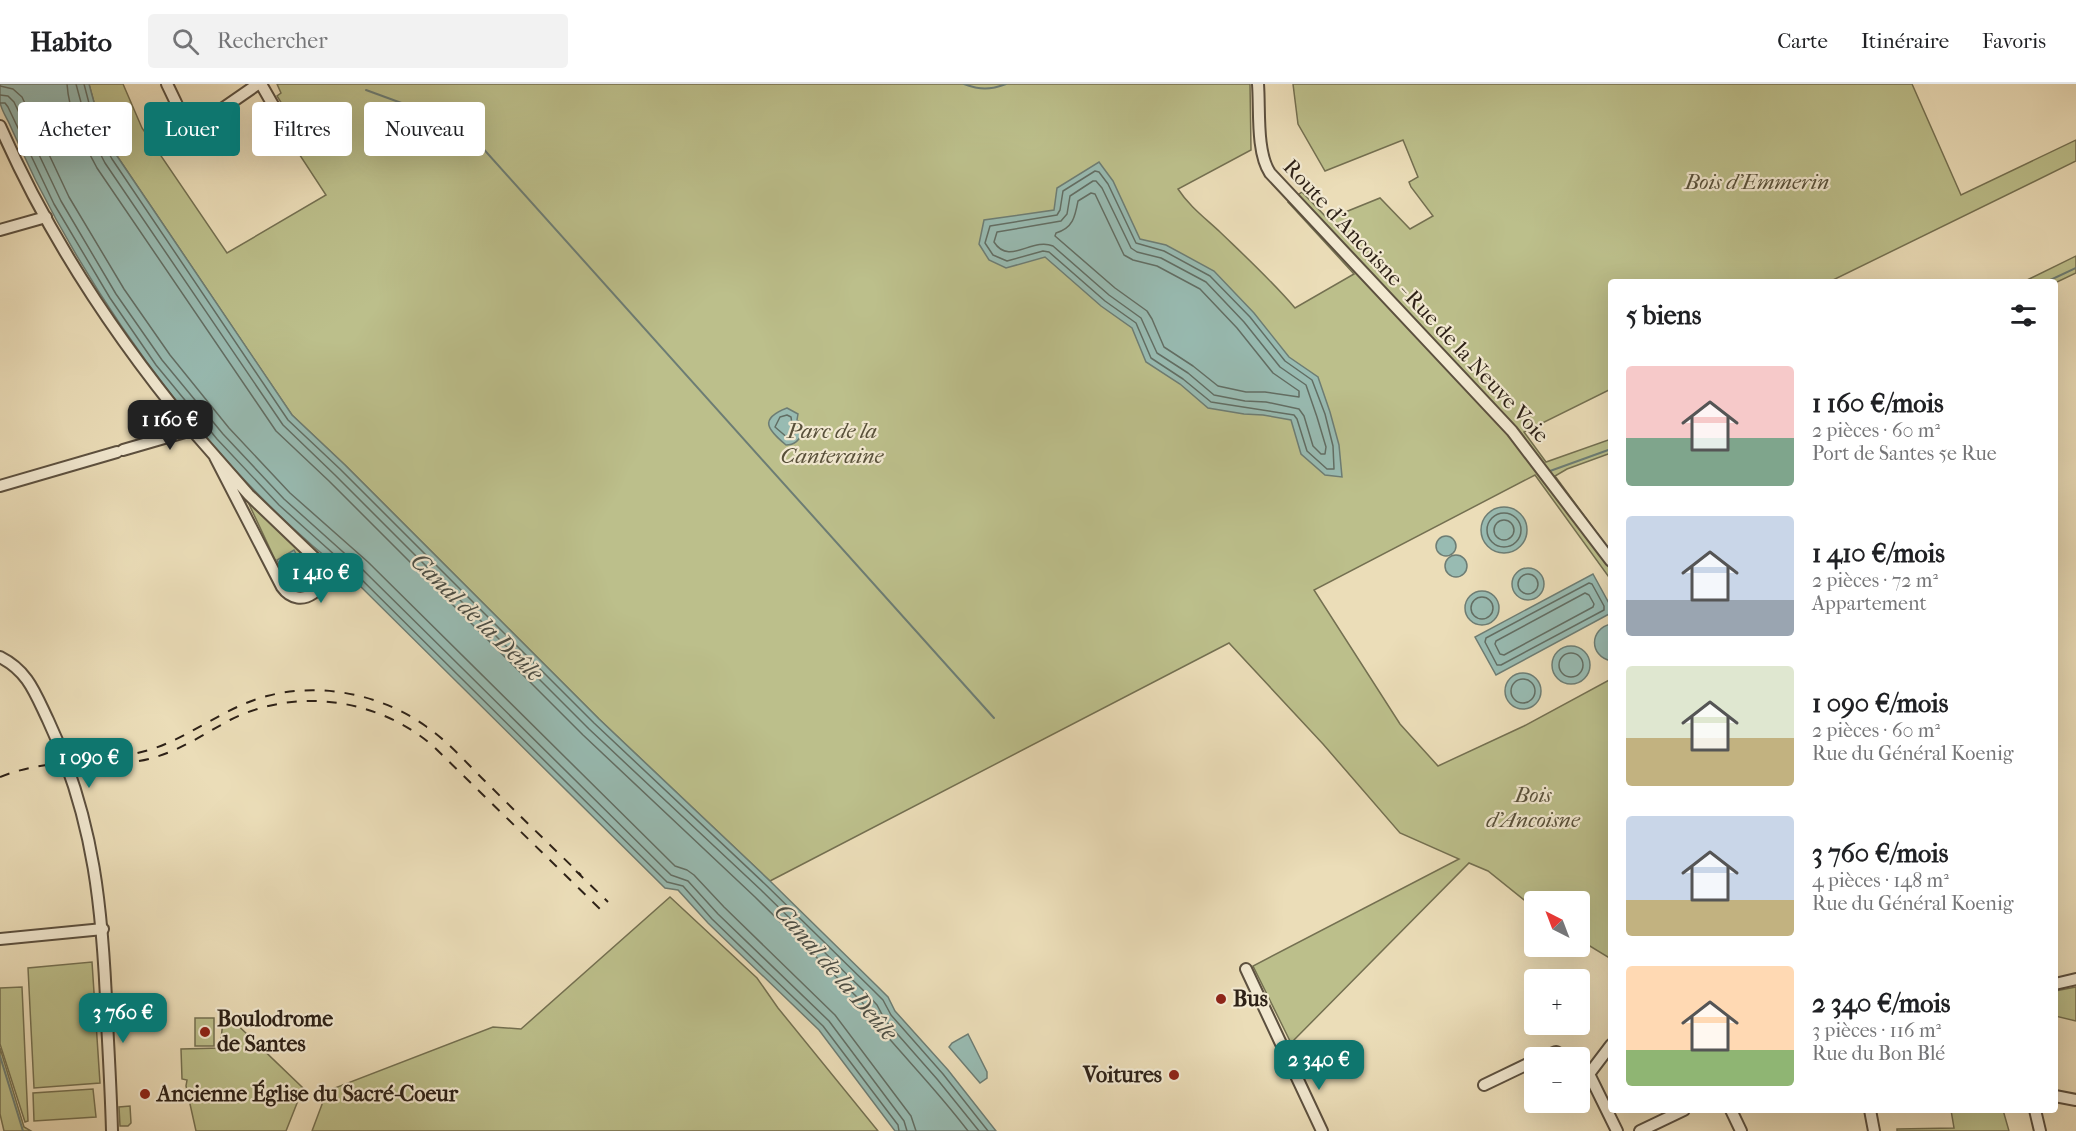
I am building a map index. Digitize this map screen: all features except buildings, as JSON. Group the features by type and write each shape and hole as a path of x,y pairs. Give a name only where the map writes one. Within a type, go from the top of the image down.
{"street":[{"path":"167,84 176,102"},
{"path":"233,102 260,84 271,102"},
{"name":"Route d'Ancoisne - Rue de la Neuve Voie","path":"1258,84 1261,148 1270,173 1512,431 1608,557"},
{"path":"0,126 46,217 108,321 145,373 249,495 320,563 324,577 319,587 313,592 301,598 295,598 286,592 215,457"},
{"path":"0,230 46,217"},
{"path":"0,486 192,430"},
{"path":"0,657 16,666 24,675 43,709 66,762 88,835 100,898 103,929 112,1131"},
{"path":"0,939 103,929"},
{"path":"1245,969 1322,1131"},
{"path":"2058,983 2076,979"},
{"path":"1590,1073 1608,1049"},
{"path":"1484,1085 1524,1066"},
{"path":"1590,1076 1608,1113"},
{"path":"2058,1097 2076,1100"},
{"path":"1608,1113 1617,1131"},
{"path":"1640,1131 1678,1113"},
{"path":"1732,1113 1741,1131"},
{"path":"1871,1113 1874,1131"},
{"path":"2036,1113 2040,1131"}],"green space":[{"name":"Parc de la Canteraine","path":"89,84 123,84 131,102 94,102"},
{"name":"Parc de la Canteraine","path":"277,84 1250,84 1251,150 1178,189 1192,206 1259,269 1295,308 1354,274 1288,202 1302,192 1328,219 1380,198 1410,229 1433,216 1409,182 1418,177 1403,140 1325,171 1298,124 1293,84 1912,84 1961,195 2076,140 2076,161 1835,279 1608,279 1608,390 1524,432 1546,462 1608,440 1608,454 1567,469 1555,476 1608,548 1608,576 1535,475 1314,590 1400,724 1438,766 1524,726 1608,681 1608,957 1590,946 1590,891 1524,891 1524,900 1488,871 1469,863 1291,1043 1253,966 1459,859 1400,833 1323,744 1229,643 770,881 599,719 292,415 117,156 132,156 132,105 144,131 144,156 161,156 227,253 326,195 300,156 352,156 352,102 281,102 277,96 281,93"},
{"path":"2076,256 2076,273 2058,282 2058,279 2029,279"},
{"path":"248,502 315,564 318,571 316,583 300,590 287,585"},
{"path":"670,897 757,978 778,1008 878,1131 312,1131 327,1091 493,1027 521,1029"},
{"path":"92,962 100,1083 34,1088 28,968"},
{"path":"22,987 28,1121 25,1122 0,1044 0,988"},
{"path":"2076,987 2076,1021 2058,1017 2058,990"},
{"path":"224,1012 303,1088 286,1131 196,1131 186,1086 187,1080 182,1079 181,1049 220,1048"},
{"name":"Boulodrome de Santes","path":"195,1018 214,1018 214,1046 195,1046"},
{"path":"0,1048 24,1127 31,1131 4,1131 0,1114"},
{"path":"93,1089 96,1117 34,1121 33,1093"},
{"path":"130,1106 131,1123 128,1126 120,1126 119,1107"},
{"path":"1952,1113 2004,1113 2009,1131 1897,1131 1897,1129 1954,1128"}],"water":[{"path":"0,84 89,84 94,102 18,102 18,143 0,102"},
{"name":"Canal de la Deûle","path":"24,156 117,156 292,415 599,719 888,997 895,1011 948,1070 996,1131 895,1131 819,1030 708,923 678,890 665,888 352,578 258,495 173,397 134,344 65,236"},
{"path":"1099,162 1113,181 1140,239 1166,245 1214,271 1254,313 1289,357 1318,377 1339,445 1342,477 1325,475 1301,454 1291,420 1208,408 1180,384 1146,362 1132,328 1101,306 1045,257 1006,268 989,260 979,244 984,220 1054,210 1057,188"},
{"path":"787,408 798,414 797,420 804,426 805,431 795,443 789,445 774,434 769,425 772,416"},
{"path":"1504,507 1513,508 1520,514 1526,521 1526,539 1520,546 1513,552 1504,553 1495,552 1488,546 1482,539 1481,530 1482,521 1488,514 1495,508"},
{"path":"1446,536 1453,539 1456,546 1453,553 1446,556 1439,553 1436,546 1439,539"},
{"path":"294,550 308,576 291,585 277,560"},
{"path":"1456,555 1466,562 1467,566 1460,576 1456,577 1446,570 1445,566 1452,556"},
{"path":"1528,568 1539,573 1544,584 1539,595 1528,600 1517,595 1512,584 1517,573"},
{"path":"1593,574 1608,602 1608,615 1496,675 1475,637"},
{"path":"1482,591 1494,596 1499,608 1494,620 1482,625 1470,620 1465,608 1470,596"},
{"path":"1608,625 1608,660 1599,654 1594,642 1599,631"},
{"path":"1571,646 1584,652 1590,665 1584,678 1571,684 1558,678 1552,665 1558,652"},
{"path":"1523,673 1536,678 1541,691 1536,704 1523,709 1510,704 1505,691 1510,678"},
{"path":"968,1034 987,1072 987,1078 980,1083 949,1047"}],"waterway":[{"path":"964,84 985,88 1006,84"},
{"path":"366,90 399,102"},
{"path":"485,151 994,718"},
{"path":"2052,279 2076,268"},
{"path":"1550,471 1608,450"},
{"path":"0,1056 23,1131"}],"railway":[{"path":"0,777 37,766 114,757 152,749 181,737 237,707 267,696 308,690 350,694 390,706 435,733 452,747 581,875"},
{"path":"139,761 175,750 230,720 282,703 335,702 361,708 410,729 432,745 601,910"},
{"path":"576,871 608,902"}],"place":[{"name":"Bus","path":"1221,999"},
{"name":"Boulodrome de Santes","path":"205,1032"},
{"name":"Voitures","path":"1174,1075"},
{"name":"Ancienne Église du Sacré-Coeur","path":"145,1094"}],"park label":[{"name":"Bois d'Emmerin","path":"1757,182"},
{"name":"Bois d'Ancoisne","path":"1533,808"}]}
